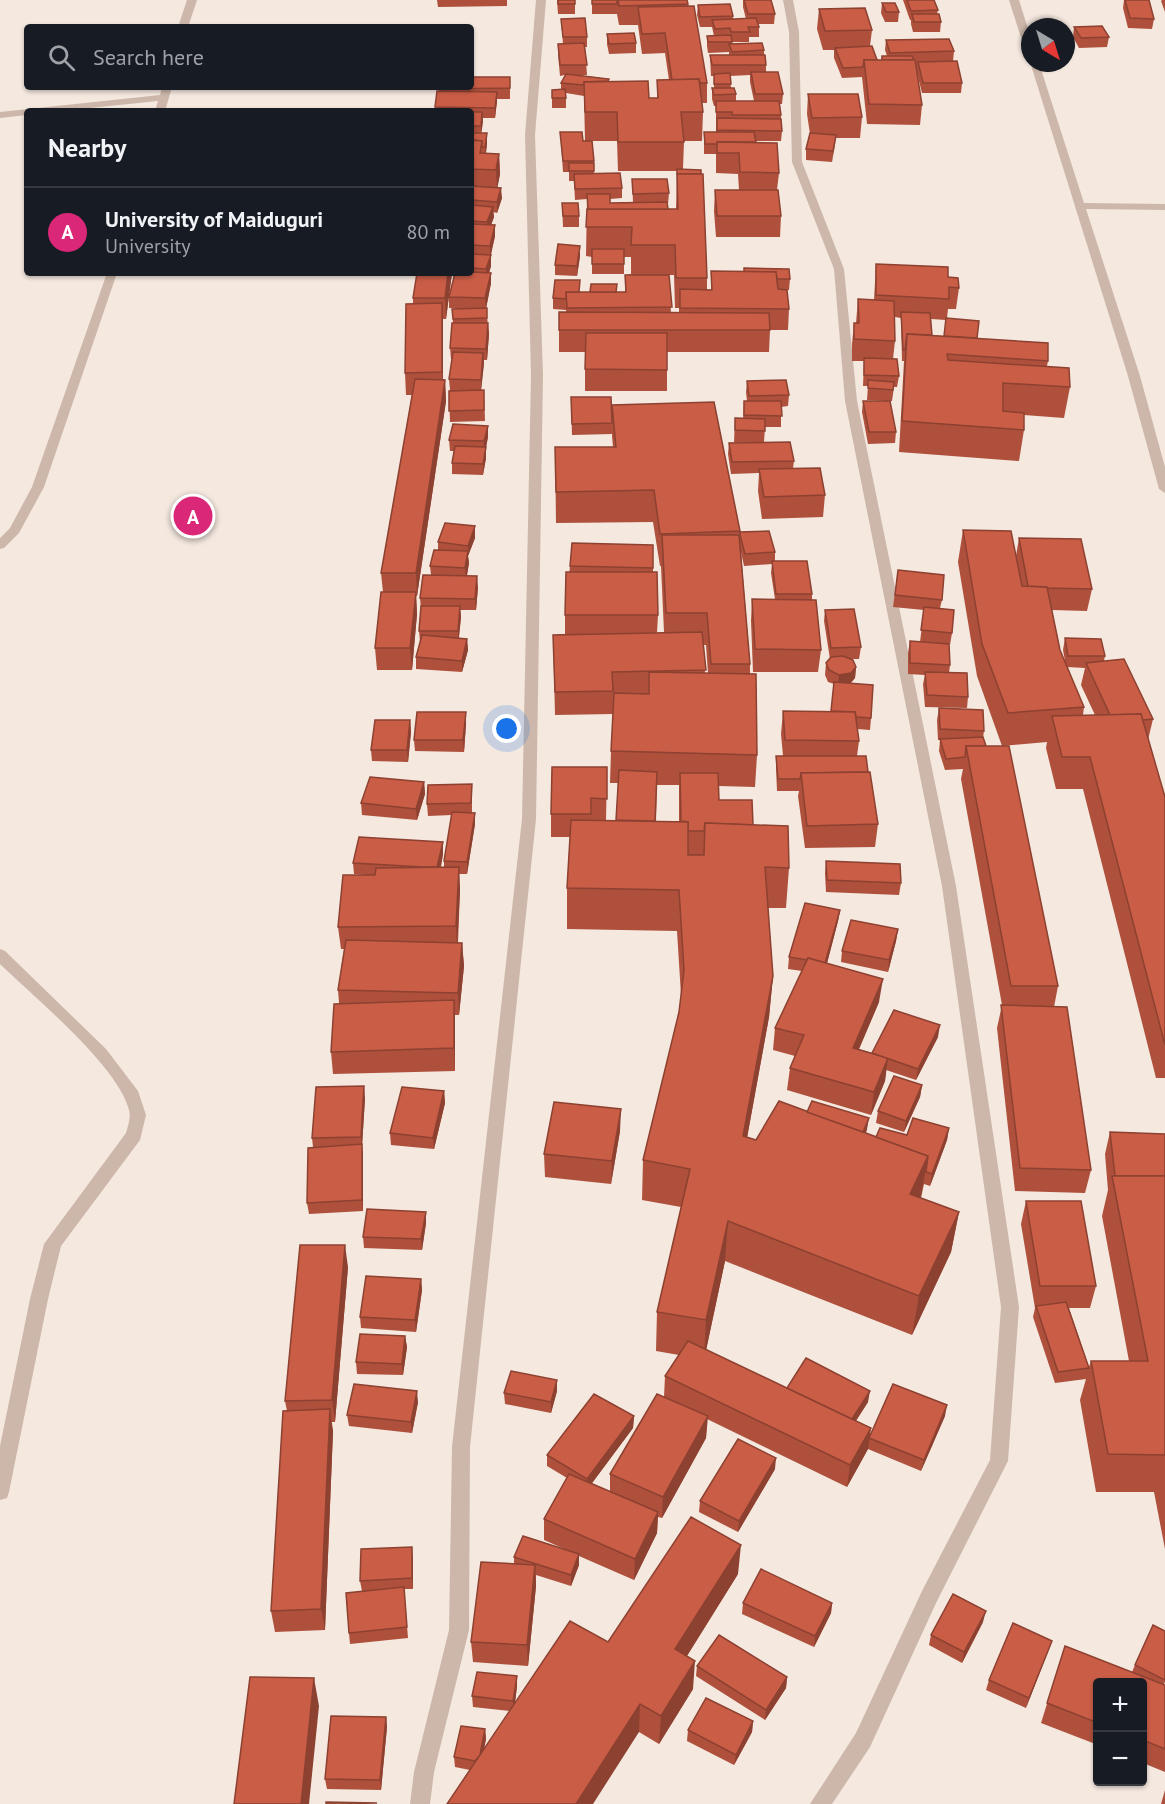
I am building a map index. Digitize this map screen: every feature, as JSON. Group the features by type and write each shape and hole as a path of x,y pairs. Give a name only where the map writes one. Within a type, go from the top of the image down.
{"street":[{"path":"184,24 192,0"},
{"path":"420,1804 424,1772 459,1629 461,1447 529,819 537,375 530,135 541,0"},
{"path":"788,0 794,32 797,162 839,269 851,401 949,886 1010,1307 999,1461 929,1597 863,1740 820,1804"},
{"path":"1014,0 1021,22"},
{"path":"1037,72 1134,376 1165,489"},
{"path":"55,108 165,92 161,108"},
{"path":"0,114 24,112"},
{"path":"1079,206 1165,207"},
{"path":"0,545 15,530 38,487 111,276"},
{"path":"0,955 49,999 127,1084 138,1113 134,1135 53,1244 39,1299 0,1492"}],"building":[{"path":"558,0 575,0 575,4 558,4"},
{"path":"592,0 617,0 617,4 592,4"},
{"path":"618,0 687,0 688,4 619,6"},
{"path":"744,0 771,0 775,14 748,14"},
{"path":"907,0 934,0 938,10 911,11"},
{"path":"1125,0 1149,0 1154,19 1130,18"},
{"path":"882,3 895,3 899,12 886,12"},
{"path":"730,4 733,16 700,17 698,5"},
{"path":"694,6 707,83 700,83 699,79 672,80 665,33 642,34 638,7"},
{"path":"865,8 872,30 825,31 819,9"},
{"path":"912,14 939,14 941,22 914,22"},
{"path":"585,18 587,37 563,37 561,19"},
{"path":"756,18 759,27 748,27 750,32 731,32 730,28 715,29 712,20"},
{"path":"1102,26 1109,37 1081,38 1075,27"},
{"path":"634,33 636,43 609,44 607,34"},
{"path":"731,35 732,42 708,42 707,36"},
{"path":"949,39 954,51 890,53 886,40"},
{"path":"584,43 587,65 560,65 558,44"},
{"path":"762,43 764,50 732,52 729,44"},
{"path":"872,46 877,60 864,60 863,67 843,68 835,48"},
{"path":"710,55 765,55 766,65 712,65"},
{"path":"882,56 912,56 914,60 882,60"},
{"path":"864,60 915,60 922,105 869,104"},
{"path":"957,61 962,83 923,83 918,62"},
{"path":"751,72 778,72 783,94 755,94"},
{"path":"730,73 731,84 714,84 714,74"},
{"path":"566,74 609,79 608,81 584,82 584,85 561,83"},
{"path":"474,77 510,77 510,88 474,89"},
{"path":"699,79 703,112 681,112 684,142 618,142 617,112 585,112 584,82 648,81 649,98 658,98 657,80"},
{"path":"712,88 734,88 736,94 714,95"},
{"path":"565,89 566,98 552,98 552,90"},
{"path":"437,91 497,92 495,108 435,107"},
{"path":"808,94 858,94 862,117 812,118"},
{"path":"716,101 779,101 781,115 732,115 732,112 716,112"},
{"path":"474,112 482,112 481,126 474,126"},
{"path":"717,118 781,119 782,131 717,130"},
{"path":"560,132 582,132 583,141 592,141 594,161 563,161"},
{"path":"704,132 754,132 756,142 705,144"},
{"path":"474,133 487,133 485,147 482,147 482,141 474,140"},
{"path":"810,133 836,135 833,151 806,149"},
{"path":"474,140 482,141 480,153 499,154 496,170 474,169"},
{"path":"717,142 777,143 779,173 740,172 739,153 717,153"},
{"path":"569,163 594,163 594,171 569,171"},
{"path":"677,169 701,170 701,174 677,174"},
{"path":"620,173 622,188 575,189 574,174"},
{"path":"677,174 703,174 707,278 676,278 675,245 631,245 632,227 586,227 587,209 678,209"},
{"path":"632,179 667,179 669,193 633,194"},
{"path":"474,186 501,188 497,202 474,200"},
{"path":"715,190 778,190 781,216 717,216"},
{"path":"587,194 610,194 610,203 667,202 668,209 588,209"},
{"path":"562,203 578,203 579,216 563,216"},
{"path":"474,205 493,207 487,222 474,221"},
{"path":"474,224 495,225 490,246 474,245"},
{"path":"558,244 580,246 577,266 555,265"},
{"path":"592,249 624,249 624,264 592,264"},
{"path":"474,254 491,255 486,269 474,268"},
{"path":"876,264 948,267 948,277 958,278 959,288 949,287 949,299 876,295"},
{"path":"744,268 789,269 790,279 777,279 776,272 744,272"},
{"path":"711,271 776,272 778,289 787,290 789,309 680,308 680,289 712,290"},
{"path":"474,272 491,273 485,298 449,297 454,276 474,276"},
{"path":"625,275 669,275 672,307 567,308 566,292 626,292"},
{"path":"417,276 448,276 445,298 413,298"},
{"path":"555,280 580,280 579,292 566,292 566,299 553,298"},
{"path":"591,284 617,284 616,292 590,292"},
{"path":"858,299 894,301 895,341 854,339 854,323 859,323"},
{"path":"442,303 442,372 405,373 406,304"},
{"path":"487,308 487,318 453,319 452,309"},
{"path":"559,312 769,313 770,330 559,330"},
{"path":"901,312 930,313 932,335 907,334 905,350 903,350"},
{"path":"946,318 979,321 977,338 944,336"},
{"path":"452,323 488,323 486,349 450,348"},
{"path":"586,333 667,333 667,370 585,369"},
{"path":"907,334 1048,343 1048,361 947,354 948,360 1069,368 1070,387 1003,383 1003,411 1024,413 1024,430 902,421"},
{"path":"453,352 483,353 481,380 449,379"},
{"path":"864,358 897,359 899,376 864,375"},
{"path":"415,379 445,380 416,573 381,573"},
{"path":"786,380 789,395 749,396 747,381"},
{"path":"868,380 894,382 893,390 868,388"},
{"path":"484,390 484,410 449,411 449,391"},
{"path":"571,397 611,397 612,423 572,424"},
{"path":"744,401 781,401 782,416 744,415"},
{"path":"863,401 890,401 896,432 869,432"},
{"path":"714,402 740,531 660,534 654,490 556,492 555,447 616,447 612,405"},
{"path":"735,418 765,419 765,431 735,430"},
{"path":"453,424 488,426 484,441 449,440"},
{"path":"790,442 794,461 732,462 729,443"},
{"path":"455,446 486,447 483,464 452,463"},
{"path":"820,468 825,495 764,497 759,469"},
{"path":"445,523 475,526 468,546 438,542"},
{"path":"963,530 1011,531 1022,586 1047,587 1060,650 1084,707 1008,713 982,644"},
{"path":"769,531 775,552 745,554 740,532"},
{"path":"662,535 739,535 750,664 711,664 707,613 666,613"},
{"path":"1019,538 1081,539 1092,589 1028,586"},
{"path":"572,543 653,545 653,568 570,566"},
{"path":"434,550 468,551 465,568 430,566"},
{"path":"772,561 807,561 812,594 776,594"},
{"path":"898,570 944,575 942,600 895,595"},
{"path":"566,572 657,572 658,615 565,615"},
{"path":"423,575 477,576 475,599 420,598"},
{"path":"381,592 416,592 410,648 375,648"},
{"path":"752,599 816,600 821,650 755,649"},
{"path":"421,606 460,606 458,631 419,631"},
{"path":"924,607 954,610 952,633 921,630"},
{"path":"854,609 861,647 831,648 825,610"},
{"path":"702,632 706,670 612,672 613,691 555,692 553,635"},
{"path":"422,635 467,639 462,661 416,657"},
{"path":"1065,638 1101,639 1105,656 1068,656"},
{"path":"910,641 949,644 950,665 910,663"},
{"path":"843,656 853,660 856,667 851,673 839,675 829,670 826,663 831,657"},
{"path":"1124,659 1153,719 1142,720 1141,714 1110,715 1086,663"},
{"path":"649,672 756,674 757,755 611,751 614,693 649,694"},
{"path":"925,672 967,673 968,697 927,695"},
{"path":"834,682 873,685 871,718 856,717 855,712 831,711"},
{"path":"939,708 983,710 984,731 940,729"},
{"path":"783,711 855,712 859,741 785,740"},
{"path":"417,712 466,712 463,740 414,740"},
{"path":"1141,714 1165,797 1165,1045 1090,757 1062,757 1052,716"},
{"path":"375,720 410,720 407,750 371,750"},
{"path":"983,737 986,746 966,746 965,757 946,759 940,739"},
{"path":"966,746 1009,746 1058,986 1011,986"},
{"path":"776,756 866,756 868,772 801,773 800,779 778,779"},
{"path":"552,767 607,767 607,799 591,798 591,814 551,814"},
{"path":"619,770 657,772 655,821 616,820"},
{"path":"870,772 878,824 807,826 801,773"},
{"path":"680,773 718,773 719,800 752,800 753,825 705,823 704,831 688,831 688,822 681,821"},
{"path":"370,777 424,782 416,809 361,803"},
{"path":"472,784 471,803 427,804 428,785"},
{"path":"452,812 475,813 467,862 444,861"},
{"path":"571,820 688,822 688,855 704,855 705,823 788,826 789,868 765,867 773,976 743,1136 756,1140 779,1101 928,1156 910,1194 959,1212 919,1296 728,1221 706,1320 657,1312 690,1169 643,1160 679,1012 684,970 679,890 567,888"},
{"path":"359,837 443,842 437,867 353,863"},
{"path":"826,861 900,864 901,883 827,880"},
{"path":"459,867 456,926 338,927 343,875 375,875 376,868"},
{"path":"805,903 840,910 825,963 808,958 807,960 789,957"},
{"path":"851,920 898,929 889,960 842,951"},
{"path":"346,940 462,943 458,993 338,990"},
{"path":"808,958 883,979 853,1048 888,1058 874,1092 790,1068 804,1035 775,1028"},
{"path":"454,1000 454,1048 331,1052 334,1004"},
{"path":"1001,1005 1067,1007 1091,1170 1020,1168"},
{"path":"894,1010 940,1025 918,1069 872,1053"},
{"path":"894,1076 922,1085 906,1121 878,1111"},
{"path":"364,1086 361,1137 312,1138 316,1087"},
{"path":"402,1087 444,1091 433,1138 390,1133"},
{"path":"812,1101 869,1118 863,1132 807,1112"},
{"path":"554,1102 621,1109 612,1161 544,1154"},
{"path":"913,1118 949,1128 932,1174 926,1172 928,1156 876,1137 880,1128 907,1135"},
{"path":"1110,1132 1165,1134 1165,1176 1115,1176"},
{"path":"362,1144 362,1200 307,1203 308,1148"},
{"path":"1112,1176 1165,1176 1165,1455 1108,1454 1091,1361 1148,1361"},
{"path":"1026,1201 1081,1201 1096,1286 1040,1286"},
{"path":"367,1209 426,1212 421,1239 363,1237"},
{"path":"300,1245 345,1245 332,1400 285,1401"},
{"path":"366,1276 421,1279 415,1320 360,1317"},
{"path":"1066,1302 1089,1368 1058,1372 1036,1306"},
{"path":"360,1334 405,1336 402,1364 356,1362"},
{"path":"688,1341 871,1428 850,1465 665,1376"},
{"path":"806,1358 870,1391 852,1419 787,1388"},
{"path":"511,1371 557,1380 551,1402 504,1393"},
{"path":"354,1384 417,1391 411,1422 347,1415"},
{"path":"893,1384 947,1405 924,1460 869,1438"},
{"path":"594,1394 634,1416 587,1479 547,1455"},
{"path":"657,1394 708,1416 663,1497 610,1474"},
{"path":"330,1409 321,1609 271,1611 283,1411"},
{"path":"738,1439 776,1458 739,1521 700,1501"},
{"path":"569,1474 658,1512 635,1559 544,1519"},
{"path":"691,1517 741,1545 675,1649 695,1661 661,1716 640,1704 576,1804 447,1804 570,1621 608,1642"},
{"path":"523,1536 579,1554 571,1575 514,1557"},
{"path":"412,1547 412,1578 360,1581 361,1549"},
{"path":"481,1562 535,1565 527,1645 471,1642"},
{"path":"761,1569 832,1603 815,1636 743,1603"},
{"path":"404,1587 407,1627 349,1633 346,1593"},
{"path":"953,1594 986,1611 964,1652 931,1635"},
{"path":"1013,1623 1052,1641 1029,1698 989,1680"},
{"path":"1153,1625 1165,1631 1165,1680 1135,1665"},
{"path":"719,1635 787,1677 766,1710 697,1666"},
{"path":"1065,1646 1165,1685 1165,1749 1147,1742 1147,1678 1093,1678 1093,1721 1047,1703"},
{"path":"477,1672 517,1676 513,1701 472,1696"},
{"path":"250,1677 314,1678 301,1804 234,1804"},
{"path":"706,1698 753,1721 736,1755 688,1730"},
{"path":"331,1716 386,1717 380,1780 325,1779"},
{"path":"461,1726 485,1729 480,1755 475,1761 454,1757"},
{"path":"326,1802 377,1803 326,1804"}],"place":[{"name":"University of Maiduguri","path":"193,516"}]}
